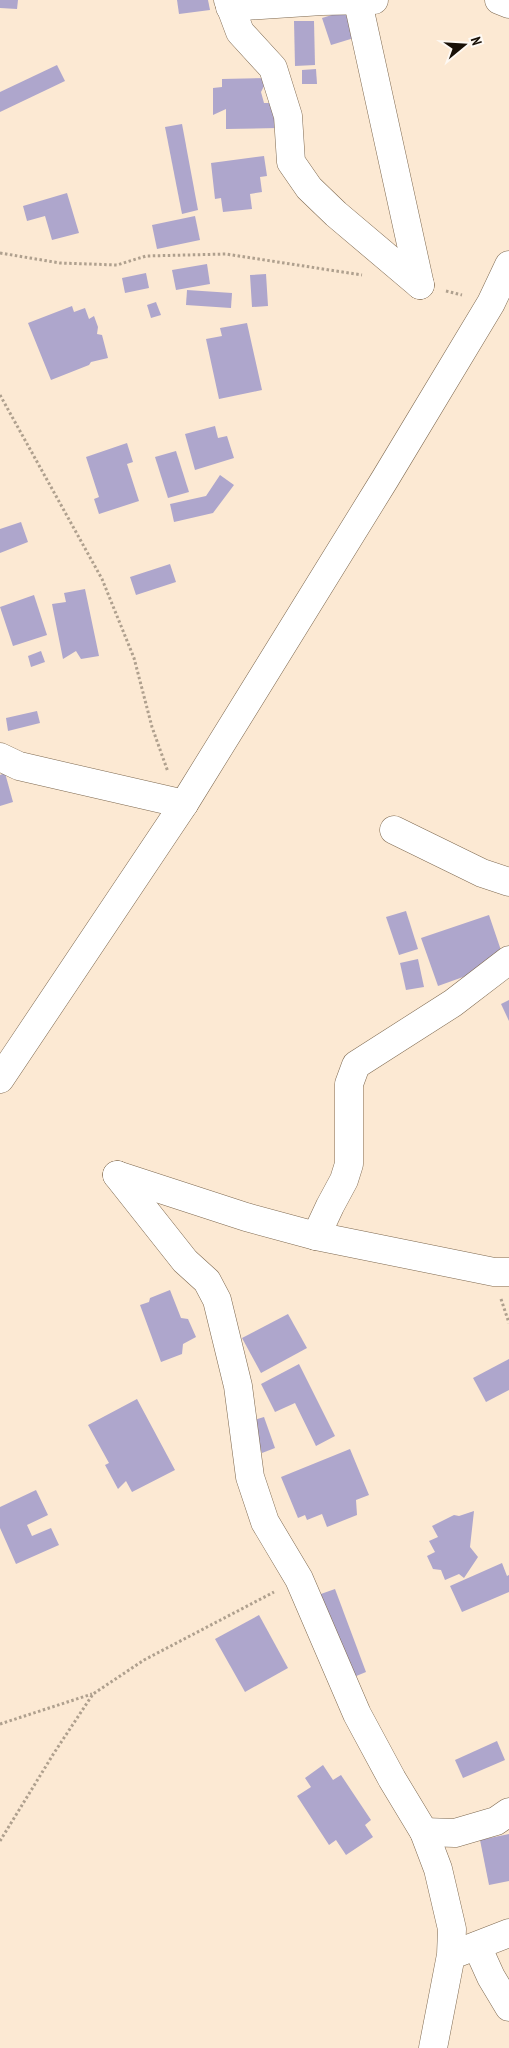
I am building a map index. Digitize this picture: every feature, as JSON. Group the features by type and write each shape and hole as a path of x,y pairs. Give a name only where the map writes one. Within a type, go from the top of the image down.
{"street":[{"path":"499,0 509,4"},
{"path":"366,1 420,285 336,214 309,188 291,162 288,116 273,68 240,32 229,3 366,1"},
{"path":"0,1079 184,804 386,479 492,303 509,265"},
{"path":"0,757 19,766 184,804"},
{"path":"394,830 482,872 509,882"},
{"path":"316,1236 344,1180 348,1164 349,1084 356,1065 453,1003 509,960"},
{"path":"433,2048 451,1956 452,1929 438,1869 424,1832 392,1779 357,1714 299,1578 266,1522 250,1477 238,1386 217,1300 207,1281 185,1261 117,1175 246,1217 316,1236 438,1262 494,1272 509,1272"},
{"path":"424,1832 455,1833 496,1821 509,1812"},
{"path":"451,1956 509,1933"},
{"path":"477,1946 491,1977 509,2007"}],"path":[{"path":"0,253 60,264 116,265 146,256 226,254 371,276"},
{"path":"420,285 492,303"},
{"path":"0,395 102,579 134,658 164,761 184,804"},
{"path":"0,1724 93,1694 144,1660 299,1578"},
{"path":"0,1841 93,1694"}],"building":[{"path":"0,0 18,0 17,9 0,8"},
{"path":"177,0 208,0 210,10 179,14"},
{"path":"345,11 354,38 331,45 322,18"},
{"path":"294,21 314,21 315,65 295,66"},
{"path":"57,65 65,81 0,112 0,92"},
{"path":"316,69 317,84 302,84 302,70"},
{"path":"268,78 261,92 264,103 278,103 278,128 226,129 226,109 213,115 213,88 222,87 222,79"},
{"path":"182,124 198,210 182,214 165,127"},
{"path":"264,156 267,176 260,177 262,192 250,194 252,209 223,212 221,198 215,199 211,163"},
{"path":"67,193 79,233 52,240 45,216 27,221 23,206"},
{"path":"195,216 200,240 157,249 152,225"},
{"path":"207,264 210,284 176,290 172,270"},
{"path":"146,273 149,288 125,293 122,278"},
{"path":"266,274 268,306 252,307 250,275"},
{"path":"187,290 232,293 231,308 186,305"},
{"path":"156,302 161,315 151,318 147,305"},
{"path":"72,306 74,312 85,308 89,319 94,316 98,327 97,334 102,335 108,358 91,362 89,365 51,380 28,323"},
{"path":"247,323 262,390 219,399 206,339 222,336 220,328"},
{"path":"215,426 218,438 227,436 234,458 195,470 185,434"},
{"path":"127,443 133,462 127,464 139,501 99,514 94,499 99,497 86,457"},
{"path":"176,451 189,492 168,498 155,457"},
{"path":"220,475 234,485 213,513 174,522 170,504 206,496"},
{"path":"21,522 28,542 0,553 0,529"},
{"path":"170,564 176,582 136,595 130,577"},
{"path":"85,589 99,656 81,659 76,651 63,659 52,604 66,602 64,593"},
{"path":"34,595 47,635 13,646 0,607"},
{"path":"41,651 45,662 31,667 28,656"},
{"path":"37,711 40,723 8,731 6,718"},
{"path":"5,773 13,802 0,806 0,775"},
{"path":"406,911 418,949 399,955 386,917"},
{"path":"489,915 508,971 477,972 438,986 421,938"},
{"path":"418,959 424,987 406,990 400,963"},
{"path":"509,1000 509,1021 501,1004"},
{"path":"170,1290 181,1318 188,1319 196,1337 183,1344 182,1354 161,1362 140,1305 149,1302 150,1298"},
{"path":"288,1314 307,1348 261,1373 242,1338"},
{"path":"509,1359 509,1390 486,1402 473,1378"},
{"path":"299,1364 335,1436 316,1446 295,1403 275,1412 261,1384"},
{"path":"137,1399 175,1470 132,1492 126,1481 118,1489 105,1465 109,1463 88,1425"},
{"path":"264,1417 275,1448 262,1453 251,1421"},
{"path":"350,1449 369,1495 356,1500 357,1515 327,1527 322,1514 307,1520 305,1515 298,1518 281,1477"},
{"path":"36,1490 48,1515 27,1525 32,1536 51,1528 59,1545 16,1564 0,1528 0,1507"},
{"path":"474,1511 470,1547 478,1557 464,1578 459,1574 445,1580 441,1570 433,1569 427,1556 435,1552 429,1541 438,1537 432,1526 454,1515 459,1516"},
{"path":"502,1563 507,1576 509,1575 509,1592 462,1612 450,1586"},
{"path":"335,1589 366,1672 349,1679 318,1595"},
{"path":"259,1615 288,1668 245,1692 215,1639"},
{"path":"497,1741 505,1760 463,1778 455,1760"},
{"path":"323,1765 333,1780 341,1775 371,1820 365,1825 373,1837 346,1855 336,1840 329,1845 297,1796 311,1787 305,1778"},
{"path":"509,1834 509,1881 489,1885 480,1840"}]}
